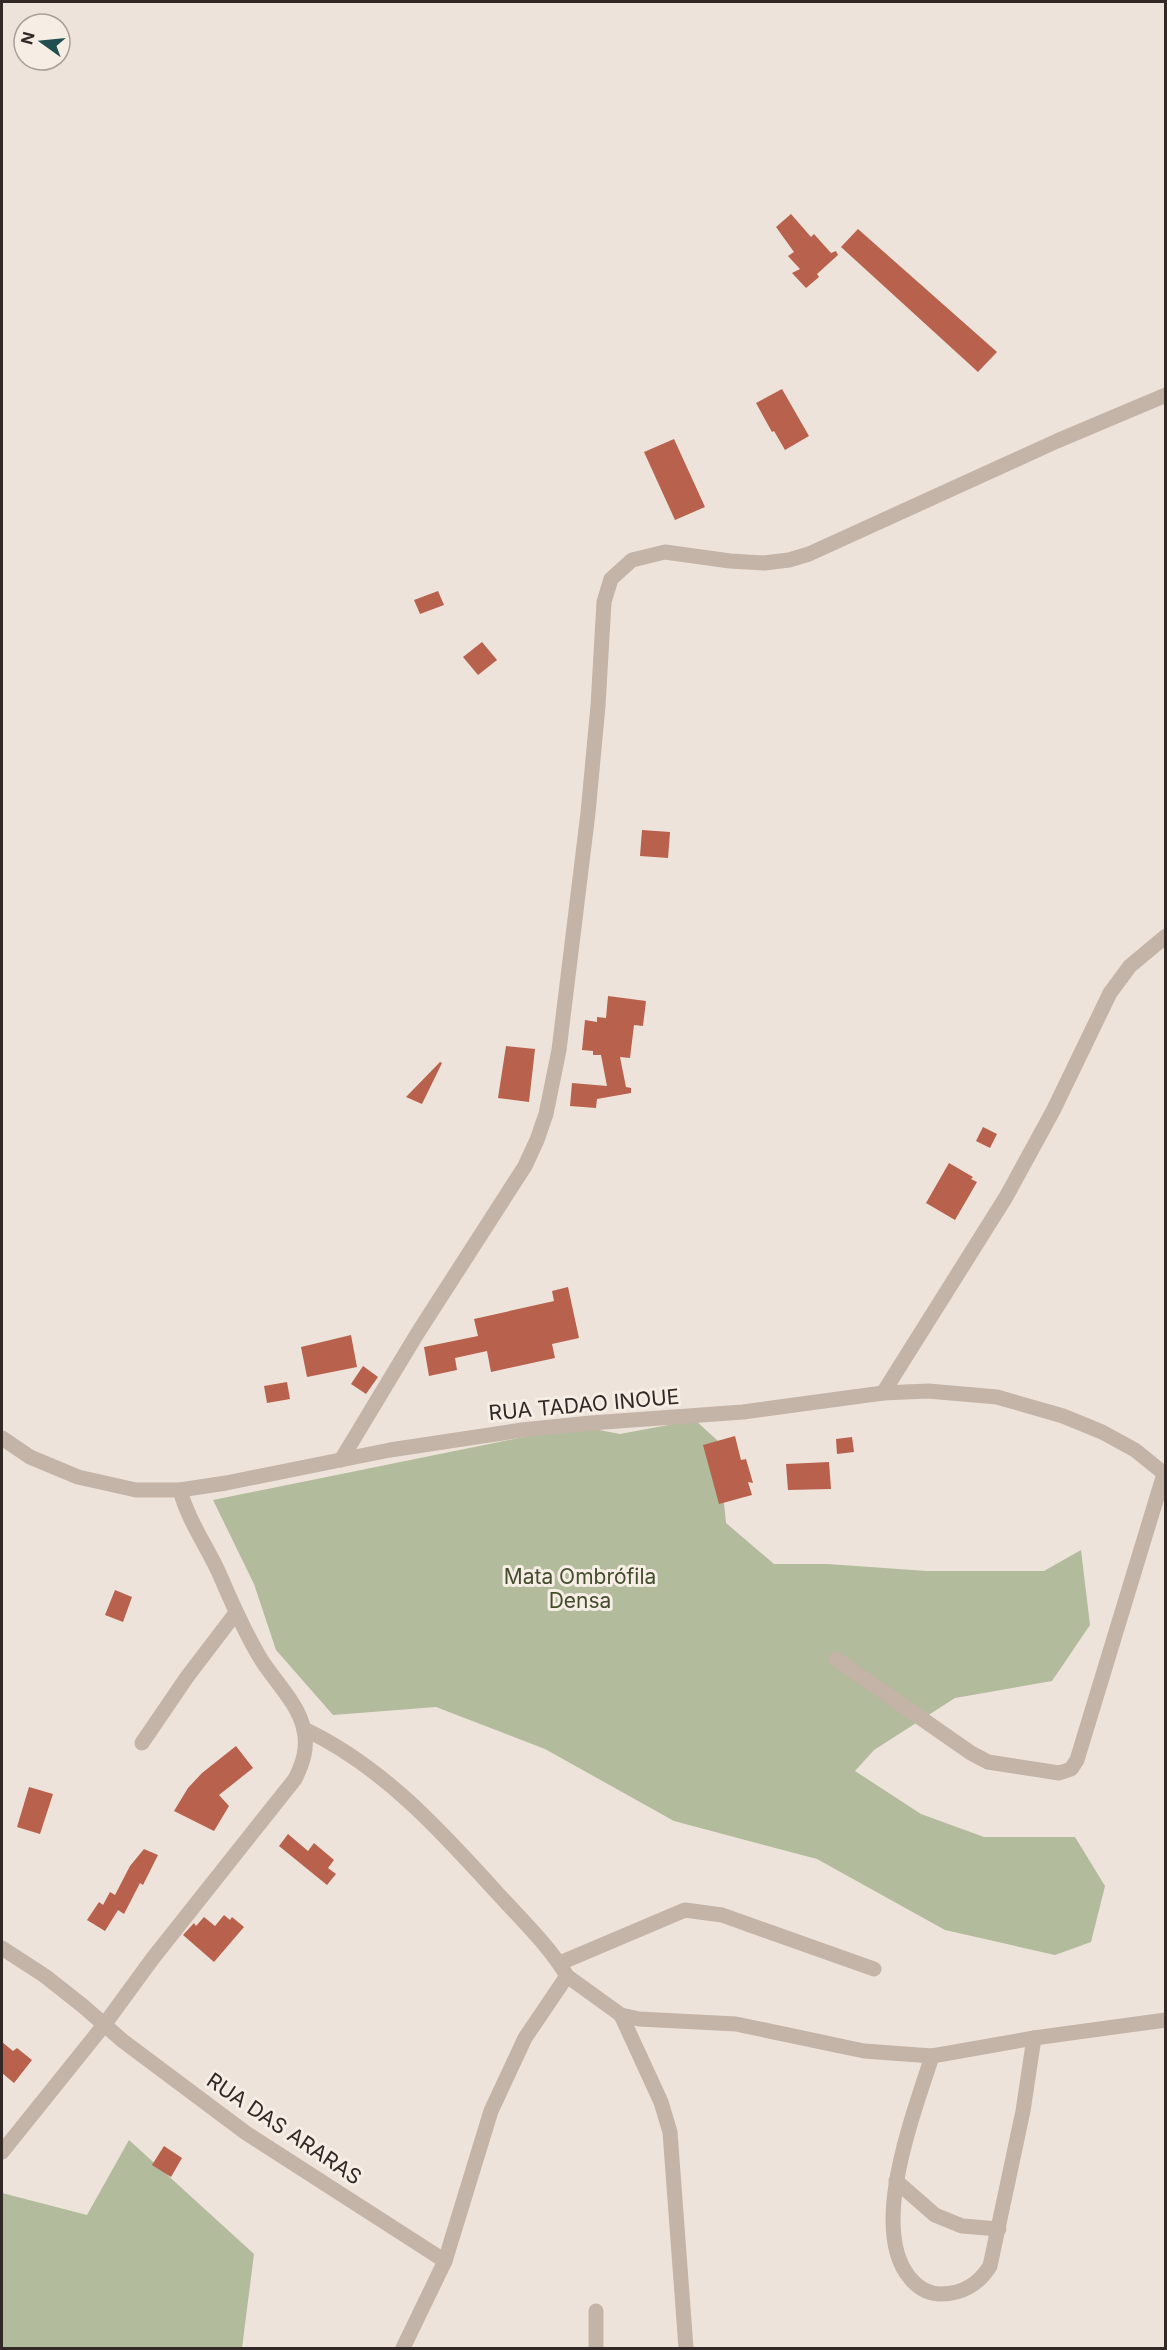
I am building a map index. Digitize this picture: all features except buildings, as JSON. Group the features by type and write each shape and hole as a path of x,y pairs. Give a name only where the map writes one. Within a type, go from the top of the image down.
{"street":[{"path":"340,1460 417,1334 525,1166 546,1114 559,1050 568,981 598,706 604,603 611,579 632,560 664,552 730,561 764,562 789,560 809,554 1066,437 1166,395"},
{"path":"883,1393 1006,1197 1053,1111 1110,993 1130,966 1166,936"},
{"name":"RUA TADAO INOUE","path":"2,1438 30,1457 78,1477 136,1490 180,1490 390,1450 522,1430 743,1413 883,1393 928,1391 996,1397 1064,1416 1102,1432 1135,1450 1165,1474"},
{"path":"836,1659 971,1753 988,1762 1059,1773 1071,1769 1077,1760 1165,1474"},
{"path":"2,2152 295,1779 305,1755 304,1729 297,1711 260,1658 235,1614 218,1573 186,1512 180,1490"},
{"path":"142,1743 187,1677 235,1614"},
{"path":"304,1729 334,1743 365,1764 402,1795 470,1862 563,1970 621,2015 639,2019 736,2024 864,2051 932,2056 1034,2038 1166,2020"},
{"path":"404,2349 445,2261 491,2111 525,2038 563,1970 685,1910 722,1915 874,1969"},
{"name":"RUA DAS ARARAS","path":"2,1948 45,1976 104,2025 246,2133 445,2261"},
{"path":"621,2015 661,2102 670,2132 686,2349"},
{"path":"932,2056 896,2181 893,2214 896,2244 905,2271 925,2291 954,2294 983,2278 990,2266 1023,2111 1034,2038"},
{"path":"896,2181 935,2216 962,2226 999,2229"},
{"path":"596,2311 596,2349"}],"green space":[{"name":"Mata Ombrófila Densa","path":"695,1420 718,1441 726,1523 774,1564 827,1564 927,1571 1044,1571 1081,1550 1090,1625 1052,1681 955,1698 874,1750 855,1771 921,1814 984,1837 1075,1837 1105,1886 1091,1942 1055,1955 945,1930 817,1859 674,1821 545,1749 436,1707 333,1715 276,1650 254,1584 213,1500 578,1426 620,1434"},
{"path":"129,2140 254,2254 242,2348 2,2348 2,2193 87,2215"}]}
